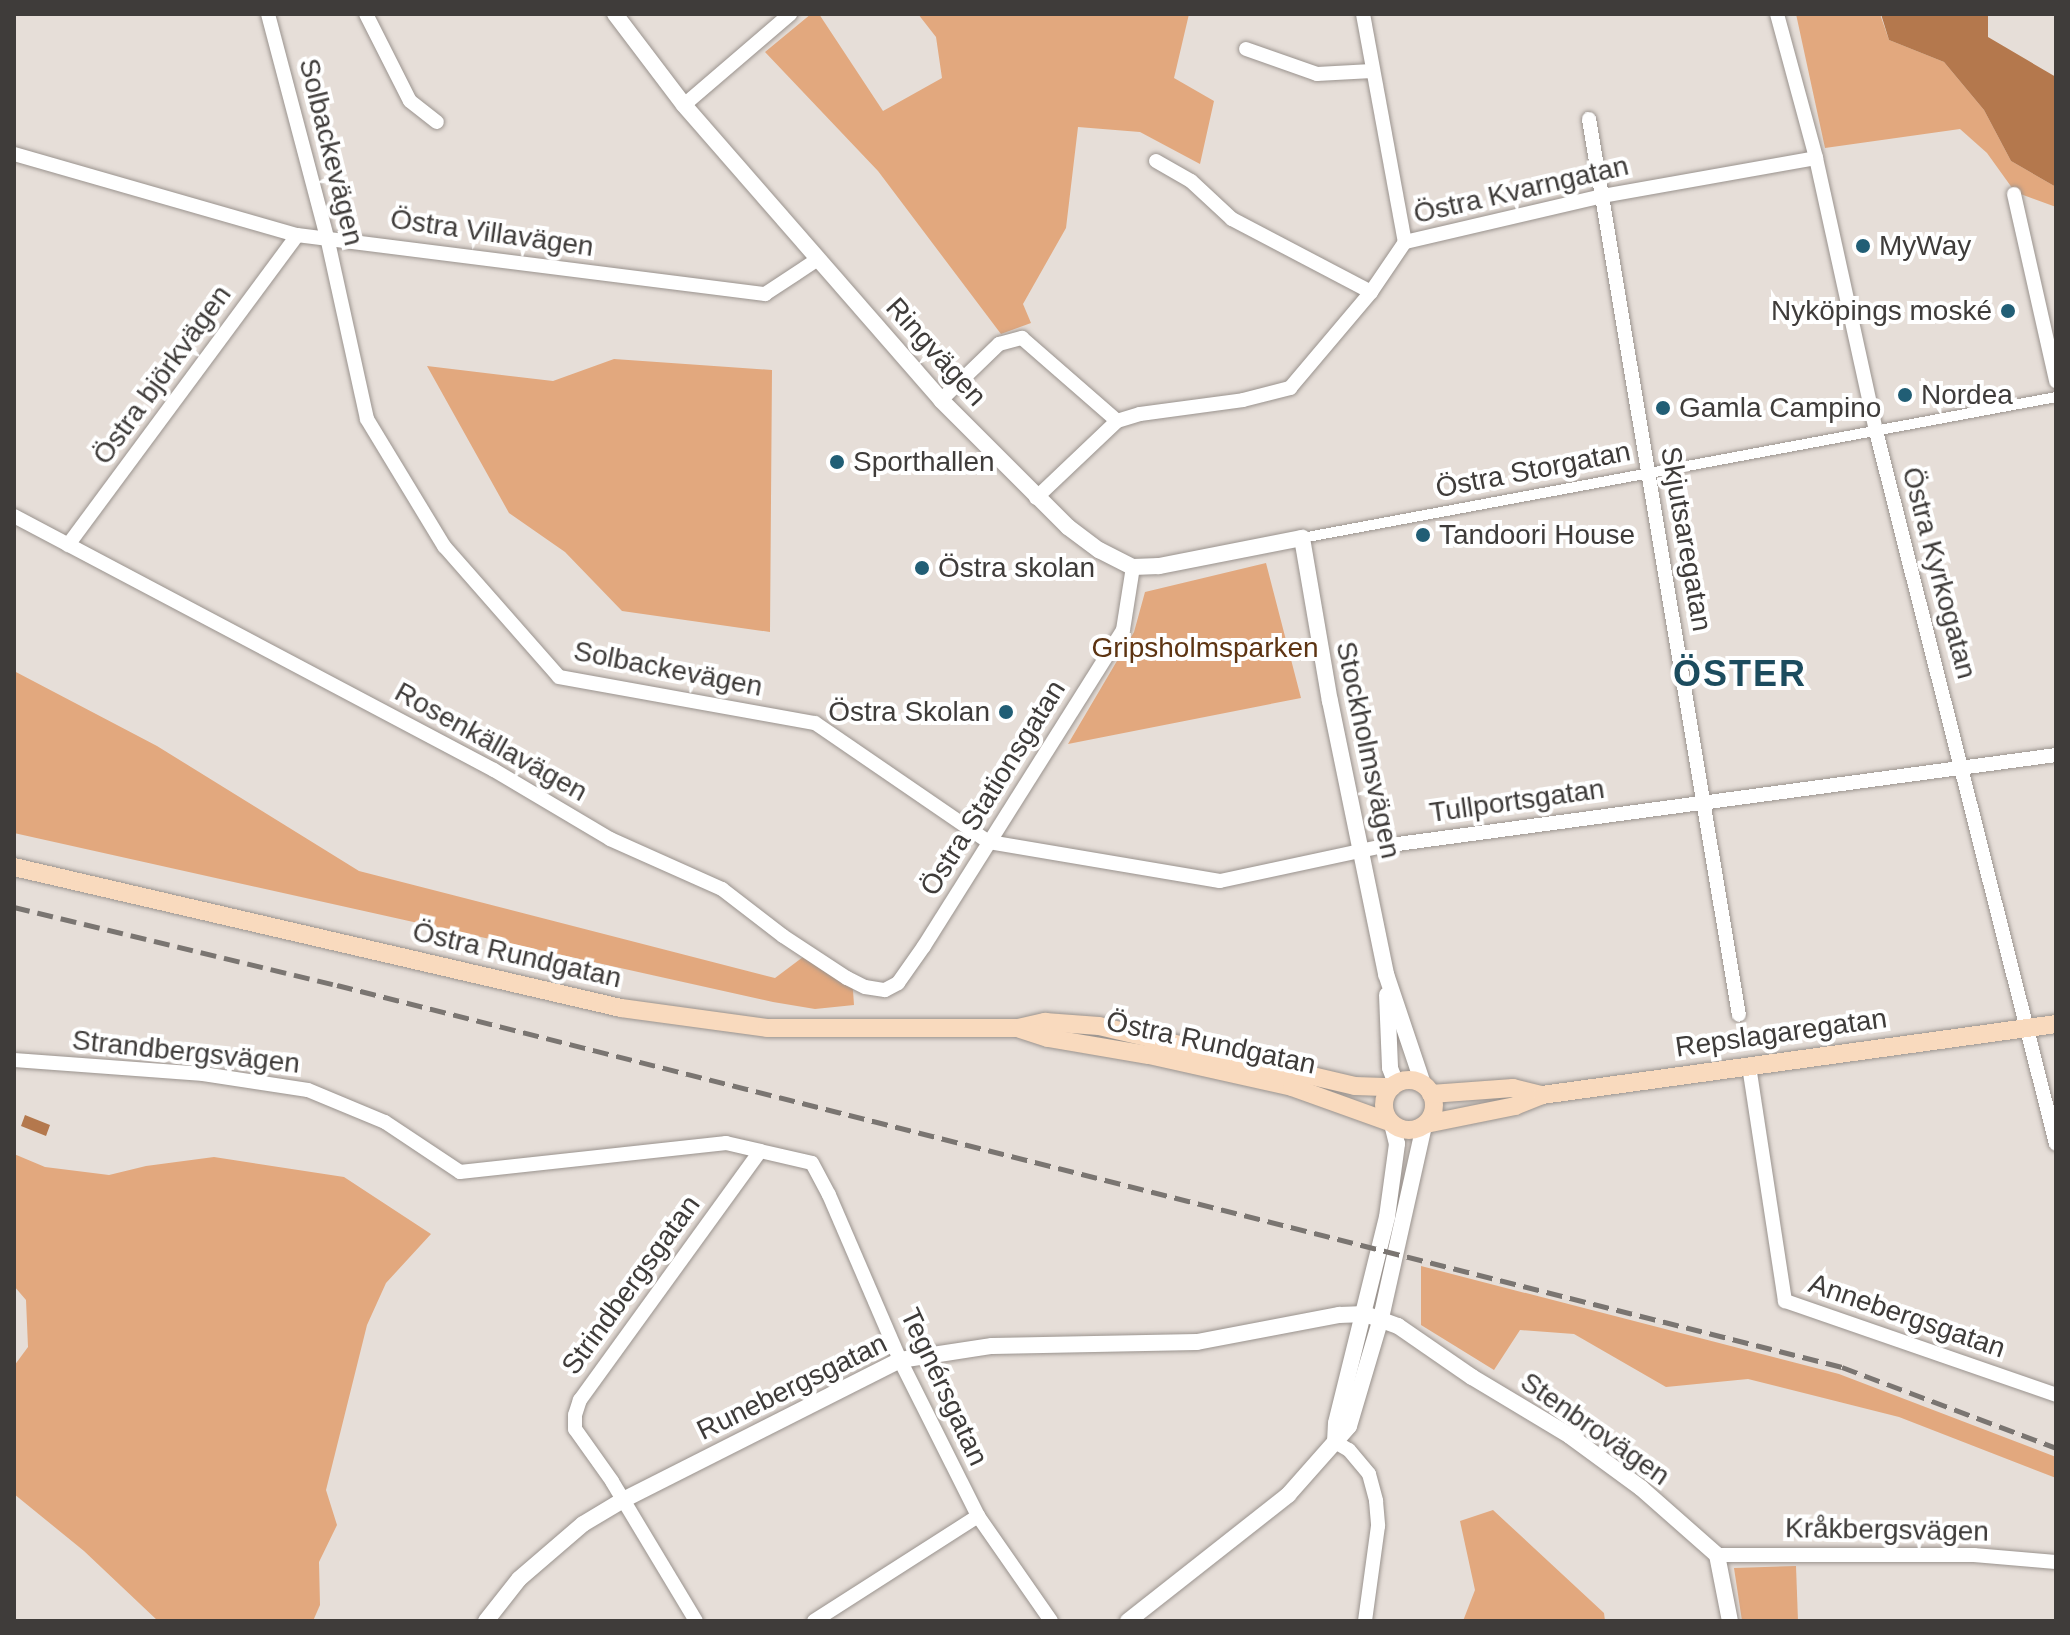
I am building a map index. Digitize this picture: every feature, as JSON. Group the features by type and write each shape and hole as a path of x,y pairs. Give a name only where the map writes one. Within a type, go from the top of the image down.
{"main road":[{"name":"Östra Rundgatan","path":"14,867 621,1008 767,1028 1018,1028 1045,1022 1099,1026 1355,1086 1394,1085"},
{"name":"Repslagaregatan","path":"1425,1125 1515,1106 1542,1095 2056,1023"},
{"name":"Östra Rundgatan","path":"1018,1028 1048,1038 1149,1055 1292,1087 1390,1123"},
{"path":"1409,1080 1427,1089 1434,1110 1425,1125 1411,1131 1390,1123 1384,1100 1394,1085 1409,1080"},
{"name":"Repslagaregatan","path":"1427,1089 1513,1088 1542,1095"}],"street":[{"name":"Solbackevägen","path":"268,14 327,237 367,419 444,546 559,677 815,723 989,842"},
{"path":"366,14 410,101 437,122"},
{"name":"Ringvägen","path":"615,14 684,105 941,400 1036,498 1099,550 1133,567"},
{"path":"684,105 790,14"},
{"path":"1363,14 1405,242"},
{"name":"Östra Kyrkogatan","path":"1777,14 1816,158 1876,431 2056,1144"},
{"path":"1246,49 1317,74 1372,71"},
{"name":"Skjutsaregatan","path":"1589,119 1706,800 1739,1015"},
{"name":"Östra Villavägen","path":"14,154 297,235 765,294 818,259"},
{"name":"Östra Kvarngatan","path":"1117,421 1140,414 1243,400 1290,388 1371,292 1405,242 1603,196 1816,158"},
{"path":"1156,161 1191,181 1232,219 1371,292"},
{"path":"2014,194 2056,381"},
{"name":"Östra björkvägen","path":"68,545 297,235"},
{"path":"941,400 999,344 1022,338 1117,421 1036,498"},
{"name":"Östra Storgatan","path":"1302,538 2056,397"},
{"name":"Rosenkällavägen","path":"14,516 494,770 610,839 722,889 783,936 865,987 885,990 898,983 924,946"},
{"path":"1133,567 1159,566 1302,538"},
{"name":"Stockholmsvägen","path":"1302,538 1330,701 1386,974 1390,1068 1394,1085"},
{"name":"Östra Stationsgatan","path":"924,946 1123,630 1133,567"},
{"name":"Tullportsgatan","path":"989,842 1220,881 1363,850 1706,800 2056,755"},
{"name":"Stockholmsvägen","path":"1386,974 1427,1089"},
{"name":"Strandbergsvägen","path":"14,1060 203,1074 308,1090 385,1122 460,1172 726,1143 760,1151"},
{"name":"Annebergsgatan","path":"1749,1066 1785,1301 2056,1395"},
{"path":"1373,1316 1397,1144 1390,1123"},
{"path":"1128,1621 1288,1495 1335,1442 1336,1423 1373,1316 1425,1125"},
{"name":"Tegnérsgatan","path":"760,1151 812,1163 829,1195 900,1360 978,1516 1051,1621"},
{"name":"Strindbergsgatan","path":"696,1621 623,1500 575,1429 576,1408 760,1151"},
{"name":"Runebergsgatan","path":"486,1621 519,1579 583,1524 623,1500 900,1360 992,1346 1197,1342 1339,1315 1373,1316"},
{"name":"Stenbrovägen","path":"1373,1316 1570,1436 1641,1488 1717,1555"},
{"path":"1335,1442 1349,1450 1369,1474 1376,1501 1378,1526 1365,1621"},
{"path":"814,1621 978,1516"},
{"path":"1717,1555 1730,1621"},
{"name":"Kråkbergsvägen","path":"1717,1555 1974,1555 2056,1562"}],"green space":[{"path":"811,14 819,14 883,111 942,78 936,37 918,14 1189,14 1174,78 1214,101 1200,164 1140,132 1078,127 1066,228 1023,304 1031,323 1001,334 878,171 765,52"},
{"path":"1796,14 1880,14 1889,40 1944,62 1984,110 2011,161 2056,187 2056,207 2015,192 1987,153 1960,129 1825,148"},
{"path":"614,359 772,370 770,632 622,611 565,552 509,513 427,366 553,381"},
{"name":"Gripsholmsparken","path":"1266,563 1301,698 1068,744 1134,632 1145,592"},
{"path":"14,671 157,746 359,871 775,978 807,954 852,976 854,1005 815,1009 773,1002 14,833"},
{"path":"14,1154 45,1167 109,1175 146,1166 214,1157 344,1177 431,1234 386,1283 367,1325 326,1490 337,1525 319,1562 320,1605 313,1621 158,1621 84,1551 14,1494 14,1366 28,1347 26,1300 14,1286"},
{"path":"1421,1266 1839,1374 2056,1457 2056,1478 1899,1417 1748,1379 1666,1387 1574,1334 1520,1330 1494,1370 1421,1325"},
{"path":"1493,1510 1604,1613 1605,1621 1463,1621 1475,1590 1460,1521"},
{"path":"1796,1566 1798,1621 1742,1621 1734,1568"}],"shaded area":[{"path":"1881,14 1988,14 1988,37 2056,77 2056,187 2011,161 1984,110 1944,62 1889,40"},
{"path":"25,1115 50,1125 46,1136 21,1126"}],"railway":[{"path":"14,907 337,985 1842,1367 2056,1448"}],"place":[{"name":"MyWay","path":"1863,246"},
{"name":"Nyköpings moské","path":"2008,311"},
{"name":"Nordea","path":"1905,395"},
{"name":"Gamla Campino","path":"1663,408"},
{"name":"Sporthallen","path":"837,462"},
{"name":"Tandoori House","path":"1423,535"},
{"name":"Östra skolan","path":"922,568"},
{"name":"Östra Skolan","path":"1006,712"}],"district":[{"name":"ÖSTER","path":"1740,674"}]}
